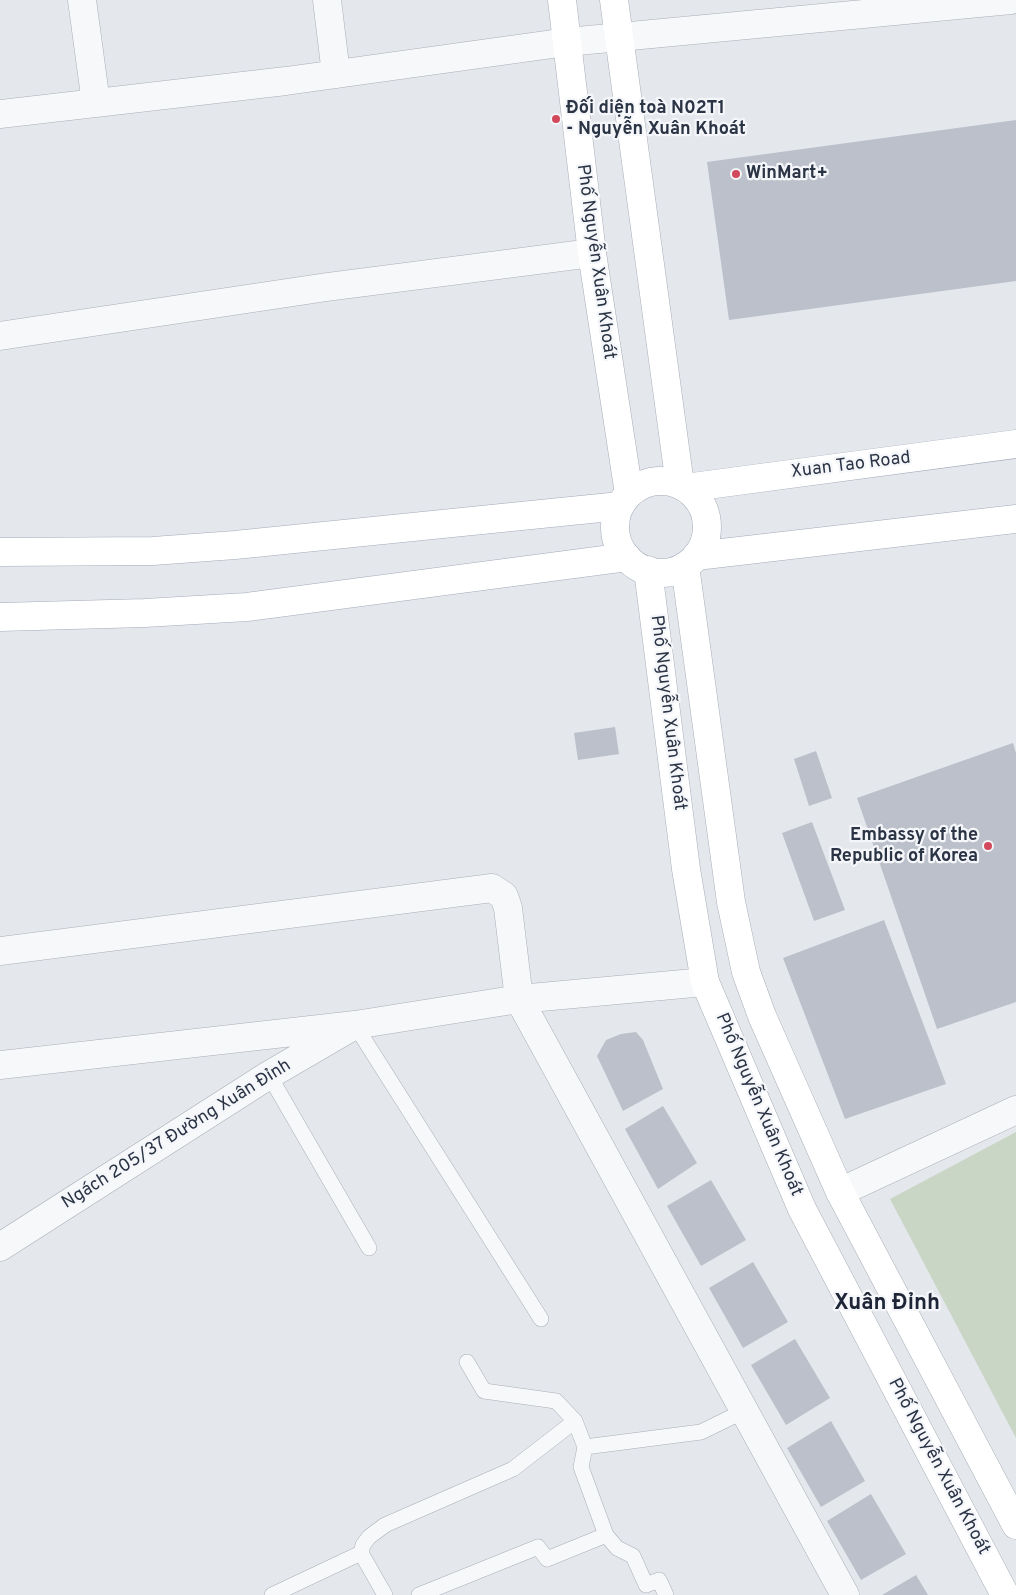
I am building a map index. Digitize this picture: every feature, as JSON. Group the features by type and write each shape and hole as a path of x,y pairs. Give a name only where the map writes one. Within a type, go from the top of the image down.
{"street":[{"path":"82,0 96,103"},
{"path":"327,0 336,74"},
{"name":"Phố Nguyễn Xuân Khoát","path":"562,0 624,500"},
{"path":"614,0 683,487"},
{"path":"0,114 336,74 567,42 1011,0"},
{"path":"0,336 327,287 592,253"},
{"name":"Xuan Tao Road","path":"683,487 1016,444"},
{"path":"656,481 671,482 683,487 697,498 704,512 706,528 704,543 690,561 671,572 656,573 638,564 621,549 616,535 615,520 624,500 641,485 656,481"},
{"path":"0,552 153,551 226,546 624,500"},
{"path":"690,561 1016,519"},
{"name":"Phố Nguyễn Xuân Khoát","path":"690,561 731,902 746,972 762,1016 840,1192 1016,1525"},
{"path":"0,617 145,613 247,607 638,564"},
{"name":"Phố Nguyễn Xuân Khoát","path":"638,564 705,982 802,1209 1005,1595"},
{"path":"0,951 492,888 504,896 508,908 519,999 845,1595"},
{"path":"0,1065 355,1024 519,999 705,982 746,972"},
{"name":"Ngách 205/37 Đường Xuân Đỉnh","path":"0,1247 269,1075 355,1024"},
{"path":"840,1192 1016,1110"}],"lane":[{"path":"355,1024 541,1319"},
{"path":"269,1075 369,1248"},
{"path":"467,1362 484,1392 556,1401 575,1421 585,1447 581,1467 606,1535 617,1548 633,1556 646,1585 659,1580 666,1595"},
{"path":"585,1447 700,1432 744,1411"},
{"path":"385,1595 361,1553 363,1545 369,1537 385,1526 513,1469 575,1421"},
{"path":"419,1595 538,1547 547,1559 606,1535"},
{"path":"272,1595 361,1553"}],"green space":[{"path":"1016,1132 1016,1438 890,1199"}],"building":[{"path":"1016,120 1016,281 729,320 707,162"},
{"path":"615,727 619,754 578,760 574,733"},
{"path":"1013,743 1016,753 1016,1002 937,1029 857,798"},
{"path":"816,751 832,798 809,806 794,759"},
{"path":"812,822 845,910 814,921 782,833"},
{"path":"884,920 946,1084 845,1119 783,958"},
{"path":"636,1032 643,1040 663,1089 623,1111 597,1056 606,1040 621,1034"},
{"path":"663,1106 697,1163 658,1189 625,1129"},
{"path":"711,1180 746,1240 701,1266 667,1206"},
{"path":"753,1262 788,1322 743,1348 709,1288"},
{"path":"795,1339 830,1398 786,1425 751,1365"},
{"path":"831,1421 865,1481 821,1507 787,1448"},
{"path":"871,1494 906,1554 861,1580 827,1521"},
{"path":"916,1575 928,1595 882,1595"}],"place":[{"name":"Đối diện toà N02T1 - Nguyễn Xuân Khoát","path":"556,119"},
{"name":"WinMart+","path":"736,174"},
{"name":"Embassy of the Republic of Korea","path":"988,846"}],"district":[{"name":"Xuân Đỉnh","path":"887,1305"}]}
